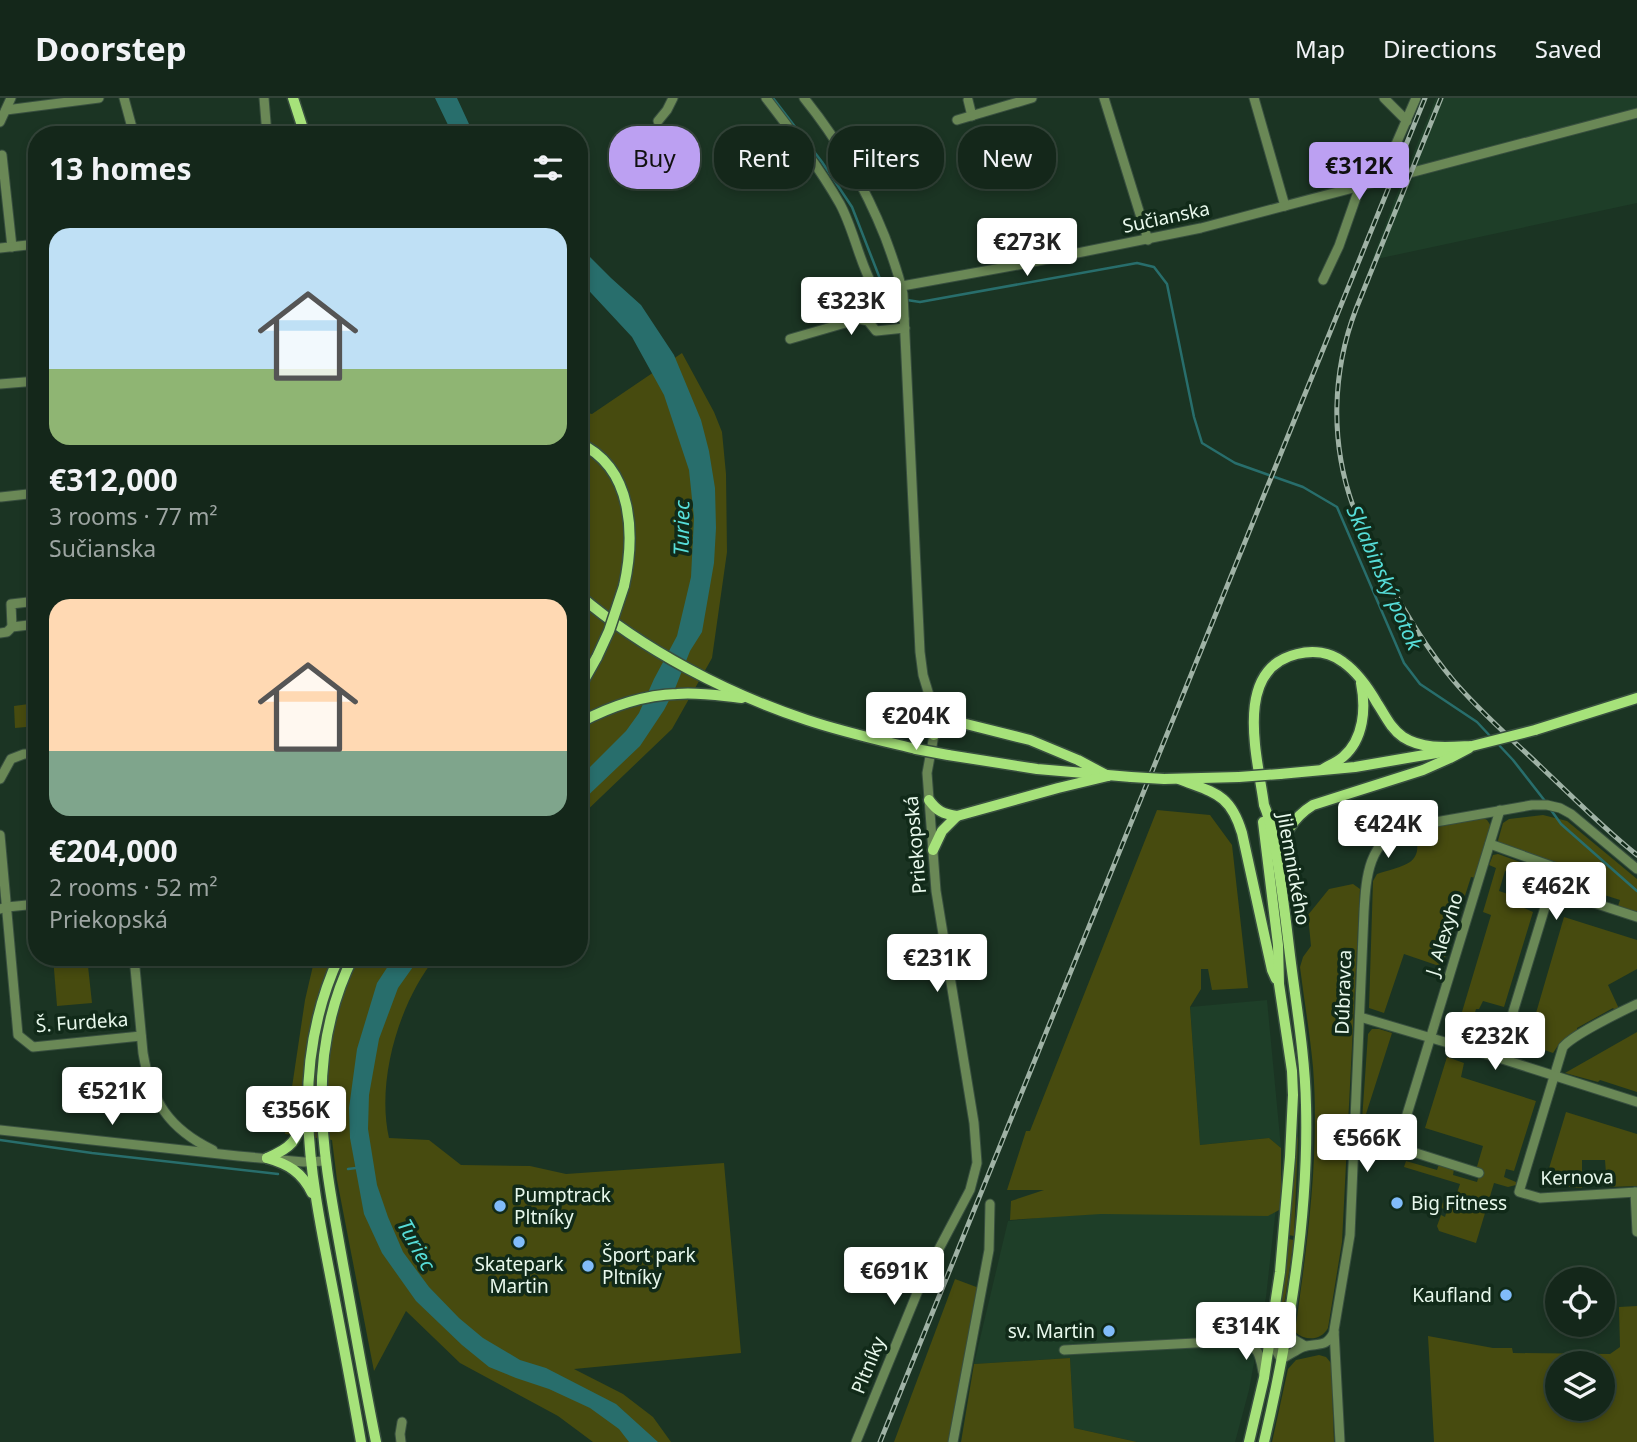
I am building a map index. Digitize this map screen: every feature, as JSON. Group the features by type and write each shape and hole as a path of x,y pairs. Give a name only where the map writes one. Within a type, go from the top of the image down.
{"main road":[{"path":"293,98 302,126"},
{"path":"588,448 599,456 617,481 627,505 631,532 624,586 610,631 588,673"},
{"path":"588,602 649,645 697,672 751,699 808,720 948,755 1108,776 1179,779 1321,771 1472,746 1535,730 1637,698"},
{"path":"1264,805 1253,715 1257,691 1272,666 1291,655 1324,653 1342,660 1374,697 1392,726 1405,738 1426,746 1472,746"},
{"path":"1321,771 1342,758 1355,742 1364,712 1360,680"},
{"path":"588,718 626,704 677,694 751,699"},
{"path":"931,699 958,722 1030,740 1108,776"},
{"path":"934,735 946,724 958,722"},
{"path":"1278,861 1288,828 1313,805 1423,770 1472,746"},
{"path":"929,800 937,811 957,816 1108,776"},
{"path":"1179,779 1214,792 1224,799 1237,817 1272,970 1279,984"},
{"name":"Jilemnického","path":"1264,805 1269,815 1278,861 1304,1070 1306,1120 1302,1207 1286,1329 1264,1442"},
{"name":"Jilemnického","path":"1249,1442 1264,1378 1275,1310 1286,1211 1293,1095 1279,984 1278,945 1264,805"},
{"path":"933,850 942,831 957,816"},
{"path":"335,966 316,1024 310,1060 307,1123 316,1200 361,1442"},
{"path":"349,966 331,1016 322,1062 321,1101 326,1161 376,1442"},
{"path":"267,1158 287,1149 298,1136 307,1101"},
{"path":"267,1158 291,1167 301,1175 316,1200"}],"street":[{"path":"0,122 11,98"},
{"path":"6,110 99,98"},
{"path":"124,98 132,126"},
{"path":"264,98 266,126"},
{"path":"658,121 673,98"},
{"path":"766,98 839,202 869,281 878,296 904,319"},
{"name":"Priekopská","path":"804,98 829,130 862,187 881,229 902,290 920,652 923,675 931,699 934,735 928,774 929,800 941,926 976,1139 977,1163 970,1190"},
{"path":"957,120 1032,98"},
{"path":"1104,98 1148,240"},
{"path":"1254,98 1285,206"},
{"path":"1384,98 1407,121"},
{"path":"1323,280 1365,185 1390,158 1416,98"},
{"path":"968,100 972,116"},
{"name":"Sučianska","path":"902,290 1148,240 1637,113"},
{"path":"2,155 12,247"},
{"path":"0,248 28,245"},
{"path":"790,339 859,319 868,321 876,331 904,319"},
{"path":"0,384 28,382"},
{"path":"1,497 28,494"},
{"path":"12,627 11,604 28,602"},
{"path":"0,633 7,632 12,627 28,625"},
{"path":"0,779 11,759 28,754"},
{"name":"Dúbravca","path":"1340,1442 1334,1330 1350,1235 1364,901 1367,875 1374,855 1387,839 1400,829 1500,810 1547,805 1571,814 1637,869"},
{"name":"J. Alexyho","path":"1479,1173 1397,1147 1500,810"},
{"name":"Š. Furdeka","path":"0,835 4,908 18,1035 33,1047 141,1036"},
{"path":"1490,844 1557,869 1499,1058"},
{"path":"1551,889 1637,917"},
{"path":"4,908 28,906"},
{"path":"135,966 145,1067 154,1094 167,1116 183,1133 221,1154"},
{"path":"1554,1076 1566,1043 1637,1004"},
{"path":"1360,1017 1637,1102"},
{"name":"Kernova","path":"1554,1076 1519,1192 1540,1198 1636,1192 1637,1232"},
{"path":"0,1130 221,1154 326,1161"},
{"name":"Pltníky","path":"856,1442 922,1280 970,1190"},
{"path":"953,1442 989,1250 990,1204"},
{"path":"1232,1341 1261,1329 1275,1310"},
{"path":"1286,1329 1293,1339 1305,1346"},
{"path":"1248,1336 1270,1340 1281,1359 1305,1346 1328,1341 1334,1330"},
{"path":"1064,1350 1232,1341 1248,1343 1254,1346 1260,1355 1264,1378"},
{"path":"401,1442 402,1422"}],"shaded area":[{"path":"1436,98 1637,98 1637,203 1372,260"},
{"path":"1267,1000 1281,1148 1269,1138 1200,1145 1190,1007"},
{"path":"1186,1202 1276,1207 1266,1297 1249,1390 1235,1442 1137,1442 1074,1428 1070,1358 974,1364 1008,1221"}],"green space":[{"path":"682,353 722,432 726,474 727,552 712,658 672,729 588,809 588,413 592,414"},
{"path":"28,704 28,727 15,728 14,706"},
{"path":"1157,810 1210,815 1232,845 1248,988 1212,990 1208,969 1201,969 1201,989 1190,1007 1200,1145 1269,1138 1281,1148 1281,1209 1268,1216 1101,1214 1010,1220 1011,1201 1044,1190 1007,1190 1026,1131 1030,1131"},
{"path":"1543,815 1567,821 1637,879 1637,913 1618,906 1620,900 1598,893 1602,880 1497,844 1503,823 1509,819"},
{"path":"1483,818 1491,826 1477,878 1471,877 1442,967 1404,954 1384,1013 1369,1008 1373,881 1377,874 1403,866 1413,859 1417,847 1412,831"},
{"path":"1498,854 1520,862 1517,874 1505,871 1499,891 1526,900 1524,908 1533,912 1504,1007 1483,1001 1479,1009 1476,1009 1468,1035 1456,1032 1491,915 1483,912 1496,868 1489,865 1493,855"},
{"path":"1353,884 1360,889 1342,1242 1328,1328 1317,1337 1308,1338 1295,1332 1308,1233 1315,1134 1313,1067 1300,967 1311,946 1308,915 1329,889"},
{"path":"1564,917 1637,940 1637,969 1608,985 1620,1011 1617,1013 1613,1008 1577,1028 1577,1034 1559,1044 1553,1053 1527,1044"},
{"path":"54,966 88,966 92,1003 57,1006"},
{"path":"313,966 430,966 401,1019 388,1068 386,1116 389,1138 429,1140 461,1165 530,1166 566,1174 724,1163 741,1353 574,1369 623,1394 653,1417 671,1442 593,1442 558,1416 460,1363 406,1311 374,1371 337,1180 332,1140 285,1134 305,1000"},
{"path":"1372,1029 1392,1033 1366,1114 1381,1121 1371,1155 1360,1149 1368,1034"},
{"path":"1637,1032 1637,1092 1600,1080 1598,1082 1565,1073"},
{"path":"1447,1057 1464,1063 1461,1077 1536,1101 1514,1171 1506,1169 1504,1177 1516,1182 1516,1185 1508,1187 1494,1183 1476,1243 1439,1231 1437,1226 1441,1215 1445,1217 1447,1210 1441,1208 1446,1193 1456,1196 1460,1184 1404,1167 1406,1161 1437,1170 1439,1164 1454,1169 1453,1175 1477,1182 1481,1169 1476,1170 1483,1146 1425,1128"},
{"path":"1566,1112 1637,1134 1637,1186 1607,1187 1605,1160 1582,1160 1582,1188 1544,1185"},
{"path":"1296,1132 1298,1139 1294,1236 1288,1235"},
{"path":"1288,1239 1294,1240 1279,1338 1275,1333"},
{"path":"955,1279 979,1288 951,1442 894,1442"},
{"path":"1637,1306 1637,1442 1434,1442 1428,1336 1493,1348 1512,1348 1513,1353 1545,1353 1545,1421 1615,1421 1614,1351 1620,1347 1619,1307"},
{"path":"1319,1355 1326,1357 1331,1363 1334,1442 1272,1442 1288,1369 1296,1360"},
{"path":"1070,1358 1074,1428 1137,1442 961,1442 974,1364"}],"water":[{"path":"435,98 457,98 470,126 449,126"},
{"path":"588,255 641,305 674,355 701,420 715,488 714,563 702,632 690,651 664,710 640,746 588,795 588,769 626,731 639,713 677,636 691,577 694,518 689,470 664,395 632,337 588,290"},
{"path":"388,966 414,966 398,988 379,1039 369,1095 368,1129 377,1185 403,1252 429,1287 483,1338 520,1360 546,1368 616,1404 658,1442 629,1442 619,1429 590,1408 549,1389 489,1367 416,1301 382,1253 364,1214 350,1138 349,1108 357,1049 377,983"}],"waterway":[{"name":"Sklabinský potok","path":"773,98 822,162 852,207 884,289 900,299"},
{"name":"Sklabinský potok","path":"907,300 920,302 1137,263 1154,267 1167,284 1194,417 1202,443 1235,463 1303,487 1337,507 1404,663 1420,684 1477,722 1491,737"},
{"name":"Sklabinský potok","path":"1498,744 1545,801"},
{"name":"Sklabinský potok","path":"1551,810 1561,824 1637,891"},
{"path":"0,1140 278,1174"},
{"path":"348,1169 358,1166"}],"railway":[{"path":"880,1442 1425,98"},
{"path":"1441,98 1356,309 1342,357 1337,407 1340,457 1346,482 1360,523 1384,573 1433,655 1485,715 1637,855"}],"place":[{"name":"Big Fitness","path":"1397,1203"},
{"name":"Pumptrack Pltníky","path":"500,1206"},
{"name":"Skatepark Martin","path":"519,1242"},
{"name":"Šport park Pltníky","path":"588,1266"},
{"name":"Kaufland","path":"1506,1295"},
{"name":"sv. Martin","path":"1109,1331"}],"water label":[{"name":"Turiec","path":"682,528"},
{"name":"Turiec","path":"416,1245"}]}
